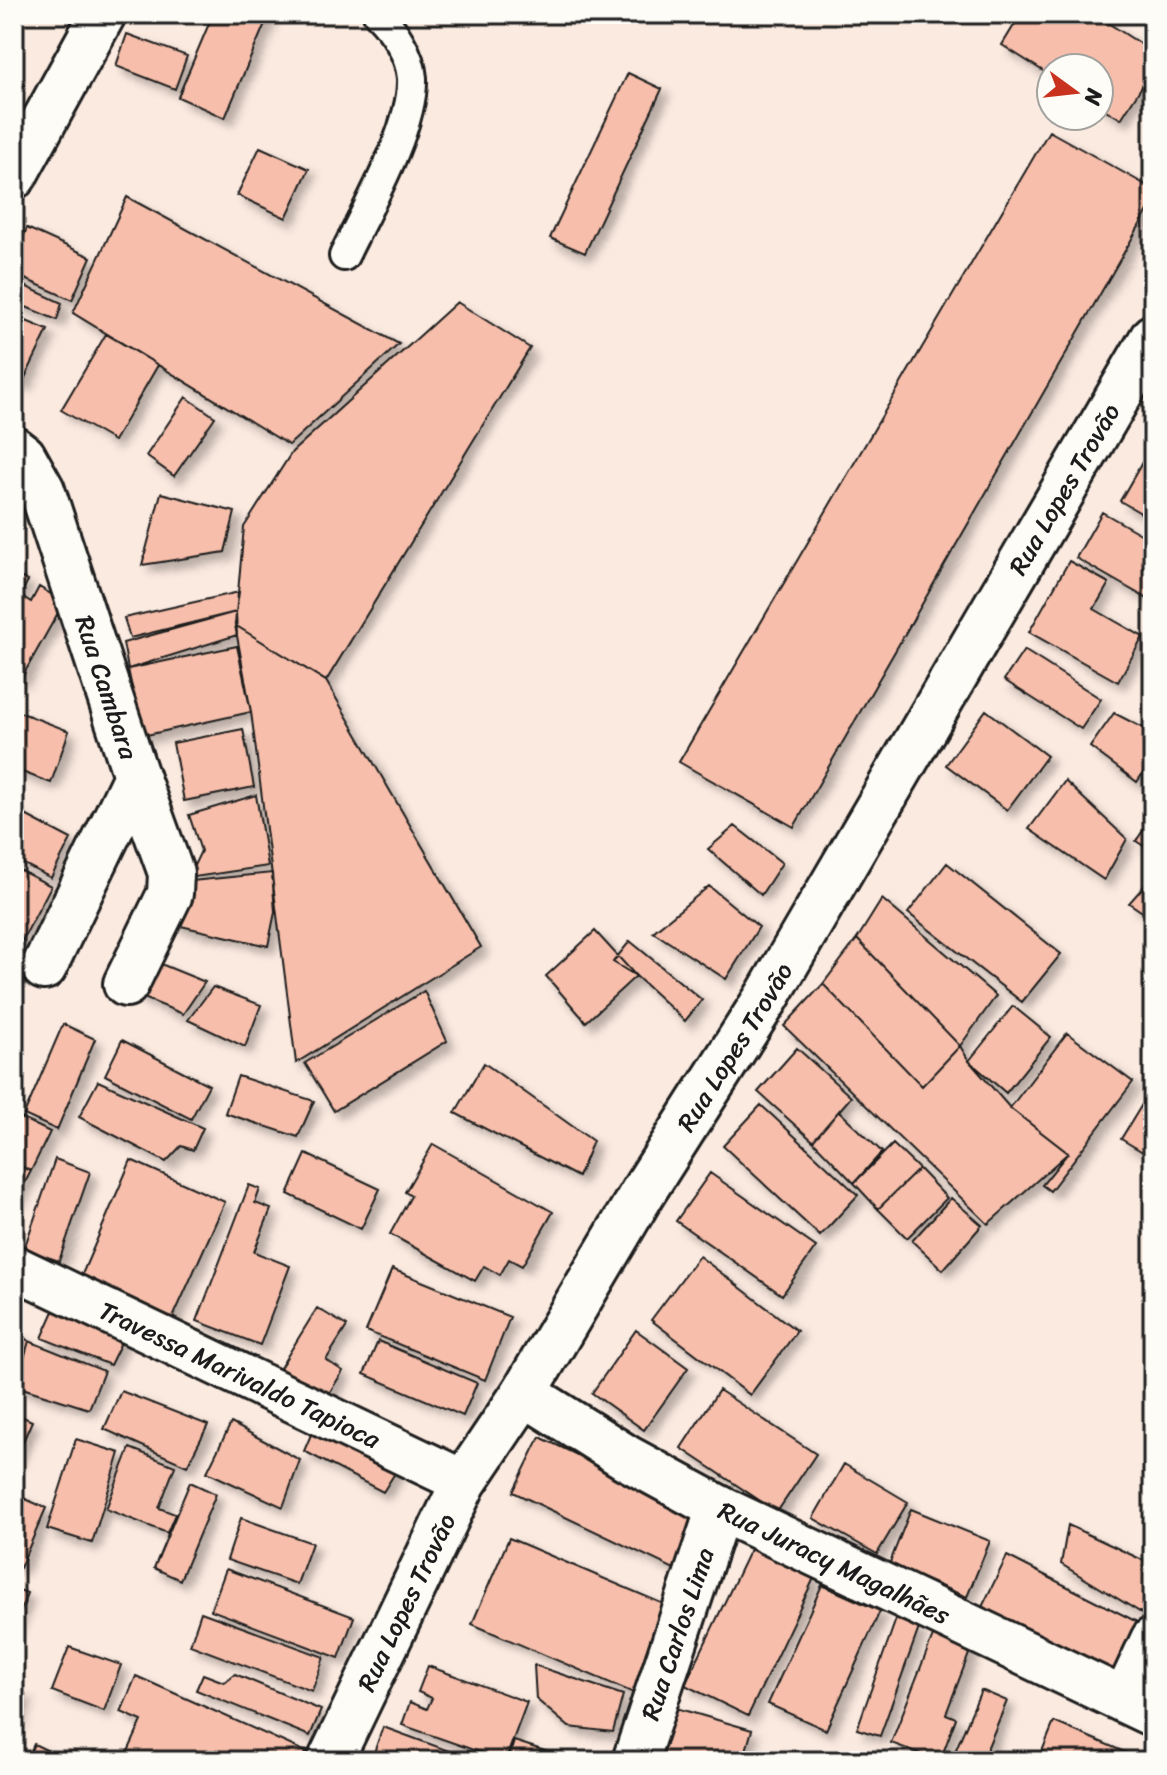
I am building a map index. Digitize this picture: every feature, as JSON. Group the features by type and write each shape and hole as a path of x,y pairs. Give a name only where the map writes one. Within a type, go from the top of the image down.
{"street":[{"path":"14,176 103,14"},
{"name":"Rua Lopes Trovão","path":"330,1761 464,1482 524,1393 902,771 1153,337"},
{"name":"Rua Cambara","path":"14,449 23,456 42,490 136,776 44,967"},
{"path":"126,984 170,894 171,873 136,776"},
{"name":"Travessa Marivaldo Tapioca","path":"14,1267 464,1482"},
{"name":"Rua Juracy Magalhães","path":"524,1393 627,1458 719,1508 1139,1707"},
{"name":"Rua Carlos Lima","path":"635,1761 719,1508"},
{"path":"1139,1707 1153,1640"}],"lane":[{"path":"344,256 406,123 412,77 396,32 378,14"}],"building":[{"path":"213,14 269,14 225,118 178,97"},
{"path":"1021,14 1094,14 1153,52 1153,69 1121,119 1115,115 1115,52 1035,52 1035,66 1002,45"},
{"path":"127,34 187,56 175,89 116,66"},
{"path":"628,73 662,89 585,253 550,238"},
{"path":"1048,132 1153,189 1153,202 794,827 679,762"},
{"path":"260,147 309,169 286,218 237,195"},
{"path":"127,197 399,344 289,445 73,313"},
{"path":"27,228 91,257 72,300 14,274 14,258"},
{"path":"14,281 62,303 57,320 14,302"},
{"path":"457,302 530,348 326,681 235,625 244,527 292,452"},
{"path":"14,316 48,330 22,384 14,380"},
{"path":"106,334 158,365 114,441 61,410"},
{"path":"186,397 215,417 174,476 146,456"},
{"path":"1148,452 1153,455 1153,520 1120,501"},
{"path":"161,493 235,512 225,552 142,565"},
{"path":"1102,512 1153,541 1153,602 1076,558"},
{"path":"1069,561 1109,583 1094,609 1143,637 1118,682 1029,632"},
{"path":"14,574 28,581 20,595 31,602 39,587 64,602 21,679 14,675"},
{"path":"239,592 236,612 130,638 124,618"},
{"path":"236,612 237,635 128,669 123,643"},
{"path":"235,625 326,681 481,947 296,1063 251,712"},
{"path":"237,646 251,712 142,736 128,669"},
{"path":"1024,650 1101,699 1081,729 1004,680"},
{"path":"14,710 69,731 51,783 14,769"},
{"path":"986,710 1047,756 1007,810 946,765"},
{"path":"1114,713 1153,733 1153,758 1137,782 1090,747"},
{"path":"243,729 254,787 184,801 173,743"},
{"path":"1065,781 1127,839 1104,880 1029,829"},
{"path":"256,795 268,866 188,878 201,851 189,815"},
{"path":"14,809 71,839 51,878 14,859"},
{"path":"1153,816 1153,852 1136,841"},
{"path":"735,826 782,863 761,895 708,849"},
{"path":"947,863 1061,954 1022,1002 908,913"},
{"path":"14,867 51,886 22,941 14,937"},
{"path":"272,873 275,912 268,946 172,924 182,882"},
{"path":"1153,876 1153,919 1129,903"},
{"path":"709,886 759,927 726,979 653,932"},
{"path":"882,899 996,996 960,1046 857,939"},
{"path":"595,931 636,976 586,1022 546,976"},
{"path":"14,937 22,941 14,958"},
{"path":"857,939 960,1046 922,1086 823,984"},
{"path":"630,941 702,1000 685,1021 636,976 613,962"},
{"path":"151,960 205,982 183,1014 134,994"},
{"path":"823,984 922,1086 960,1046 969,1061 1010,1108 1068,1153 988,1224 784,1026"},
{"path":"213,987 261,1005 245,1047 188,1020"},
{"path":"424,991 447,1041 334,1111 305,1063"},
{"path":"1013,1006 1051,1037 1006,1093 969,1061"},
{"path":"63,1024 95,1039 57,1130 24,1115"},
{"path":"1067,1033 1133,1082 1050,1191 1042,1185 1068,1153 1010,1108"},
{"path":"122,1040 209,1085 191,1119 105,1075"},
{"path":"797,1048 851,1097 813,1141 758,1092"},
{"path":"484,1063 593,1141 578,1177 455,1113"},
{"path":"238,1076 314,1101 298,1137 225,1113"},
{"path":"98,1081 203,1128 193,1150 181,1146 166,1162 79,1117"},
{"path":"1153,1089 1153,1158 1121,1139"},
{"path":"761,1105 858,1195 820,1236 723,1146"},
{"path":"839,1111 882,1152 854,1183 813,1141"},
{"path":"21,1118 50,1132 31,1171 14,1163 14,1133"},
{"path":"433,1144 553,1212 522,1266 509,1259 500,1275 484,1266 475,1281 390,1234 411,1196 405,1192"},
{"path":"893,1144 919,1169 878,1209 854,1183"},
{"path":"306,1154 380,1189 361,1229 288,1194"},
{"path":"55,1159 90,1172 59,1261 24,1249"},
{"path":"131,1160 225,1202 172,1320 80,1279"},
{"path":"14,1163 31,1171 14,1204"},
{"path":"919,1169 947,1198 907,1238 878,1209"},
{"path":"710,1173 816,1247 782,1295 676,1221"},
{"path":"249,1185 260,1189 255,1203 271,1209 254,1252 290,1266 260,1345 197,1321"},
{"path":"951,1198 982,1225 943,1270 912,1241"},
{"path":"699,1256 797,1331 750,1395 651,1320"},
{"path":"392,1269 510,1317 485,1380 366,1331"},
{"path":"58,1302 128,1328 110,1365 42,1338"},
{"path":"317,1308 347,1326 326,1360 343,1371 326,1398 280,1368"},
{"path":"636,1330 688,1368 644,1430 592,1393"},
{"path":"14,1332 29,1341 16,1386 14,1386"},
{"path":"29,1341 104,1371 89,1409 16,1386"},
{"path":"378,1341 477,1383 463,1416 364,1374"},
{"path":"719,1390 816,1454 777,1512 681,1448"},
{"path":"121,1391 208,1425 187,1466 104,1429"},
{"path":"14,1413 32,1421 14,1462"},
{"path":"231,1423 300,1460 283,1507 207,1472"},
{"path":"315,1425 402,1462 383,1492 304,1451"},
{"path":"540,1437 700,1514 674,1569 513,1492"},
{"path":"76,1439 120,1453 92,1543 47,1529"},
{"path":"130,1448 175,1466 159,1508 175,1514 167,1533 106,1509"},
{"path":"844,1464 908,1502 877,1554 813,1518"},
{"path":"190,1482 216,1494 180,1580 154,1568"},
{"path":"14,1494 46,1508 20,1568 14,1565"},
{"path":"911,1509 990,1541 967,1597 889,1565"},
{"path":"241,1518 312,1543 297,1584 227,1560"},
{"path":"1068,1525 1153,1565 1153,1604 1148,1617 1061,1564"},
{"path":"509,1538 673,1608 636,1694 472,1624"},
{"path":"752,1545 815,1576 748,1716 685,1685"},
{"path":"1007,1556 1147,1627 1123,1677 982,1607"},
{"path":"226,1569 354,1617 339,1658 211,1610"},
{"path":"822,1585 880,1611 826,1730 768,1704"},
{"path":"14,1588 27,1593 14,1629"},
{"path":"201,1612 324,1657 312,1691 190,1645"},
{"path":"896,1619 919,1628 880,1736 857,1729"},
{"path":"938,1623 975,1638 946,1714 956,1718 940,1761 891,1743"},
{"path":"69,1647 121,1665 104,1711 52,1691"},
{"path":"534,1665 623,1695 613,1732 569,1727 536,1699"},
{"path":"428,1666 527,1702 505,1761 402,1725 410,1702 427,1709 432,1698 418,1692"},
{"path":"203,1674 224,1682 235,1674 321,1710 310,1736 196,1690"},
{"path":"136,1676 306,1752 302,1761 125,1758 142,1721 121,1712"},
{"path":"14,1690 25,1694 14,1725"},
{"path":"981,1690 1007,1701 982,1761 951,1761"},
{"path":"676,1708 752,1730 743,1761 660,1761"},
{"path":"1054,1722 1134,1756 1132,1761 1038,1761"},
{"path":"383,1727 463,1756 461,1761 371,1761"},
{"path":"514,1741 576,1761 508,1761"},
{"path":"34,1744 69,1761 26,1761"}]}
